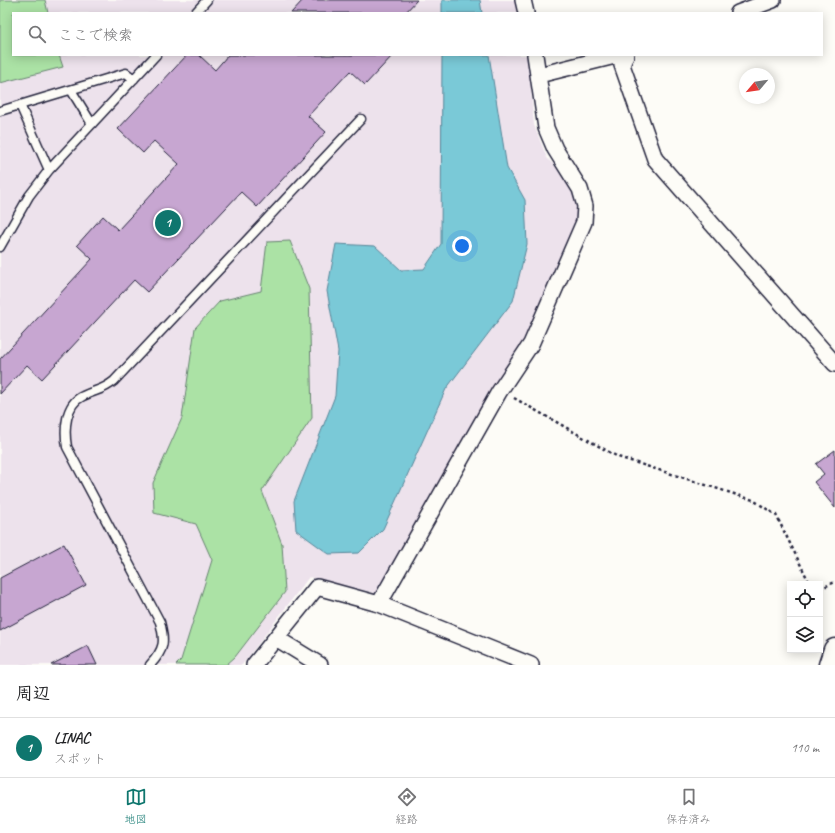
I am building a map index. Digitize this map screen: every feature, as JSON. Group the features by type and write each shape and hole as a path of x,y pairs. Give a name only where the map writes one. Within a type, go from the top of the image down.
{"main road":[{"path":"830,665 835,650"}],"street":[{"path":"523,0 526,12"},
{"path":"741,12 773,0"},
{"path":"378,604 499,392 531,344 584,222 585,206 580,189 555,149 546,128 540,75 535,56"},
{"path":"540,75 615,56"},
{"path":"626,56 622,64 655,159 835,364"},
{"path":"254,665 317,587 378,604 531,665"},
{"path":"276,638 320,665"}],"lane":[{"path":"196,12 207,0"},
{"path":"0,247 29,196 49,170 155,56"},
{"path":"0,111 126,73 134,79"},
{"path":"71,90 92,124"},
{"path":"20,105 49,170"},
{"path":"150,665 161,650 164,638 160,622 67,447 65,431 70,410 76,401 83,396 104,390 114,381 361,118"}],"path":[{"path":"499,392 516,398 618,457 753,500 776,515 809,581"},
{"path":"823,588 835,582"}],"shaded area":[{"path":"0,0 517,0 520,12 12,12 12,56 528,56 534,125 547,158 565,176 575,198 578,220 523,342 482,405 379,594 309,577 242,665 0,665"}],"green space":[{"path":"0,0 45,0 48,12 12,12 12,56 59,56 63,67 0,83"},
{"path":"290,241 309,289 312,418 262,491 282,544 285,592 235,657 226,665 176,665 181,660 212,560 196,524 154,513 153,483 182,418 195,328 220,301 261,291 267,242"}],"water":[{"path":"442,0 480,0 482,12 442,12"},
{"path":"442,56 489,56 507,168 525,200 527,244 513,301 446,389 383,529 359,553 329,554 296,530 294,501 335,396 338,351 327,291 336,244 375,246 401,270 424,269 441,244"}],"building":[{"path":"303,0 417,0 406,12 292,12"},
{"path":"186,56 200,56 215,70 227,56 392,56 365,85 350,71 308,116 326,132 257,207 241,192 147,292 134,280 42,379 27,365 0,394 0,359 92,259 77,245 103,216 118,230 179,164 154,141 143,153 118,129"},
{"path":"835,450 835,508 814,482 824,474 816,464"},
{"path":"64,544 86,585 0,631 0,578"},
{"path":"88,646 97,665 51,665"}],"place":[{"name":"LINAC","path":"168,223"}]}
